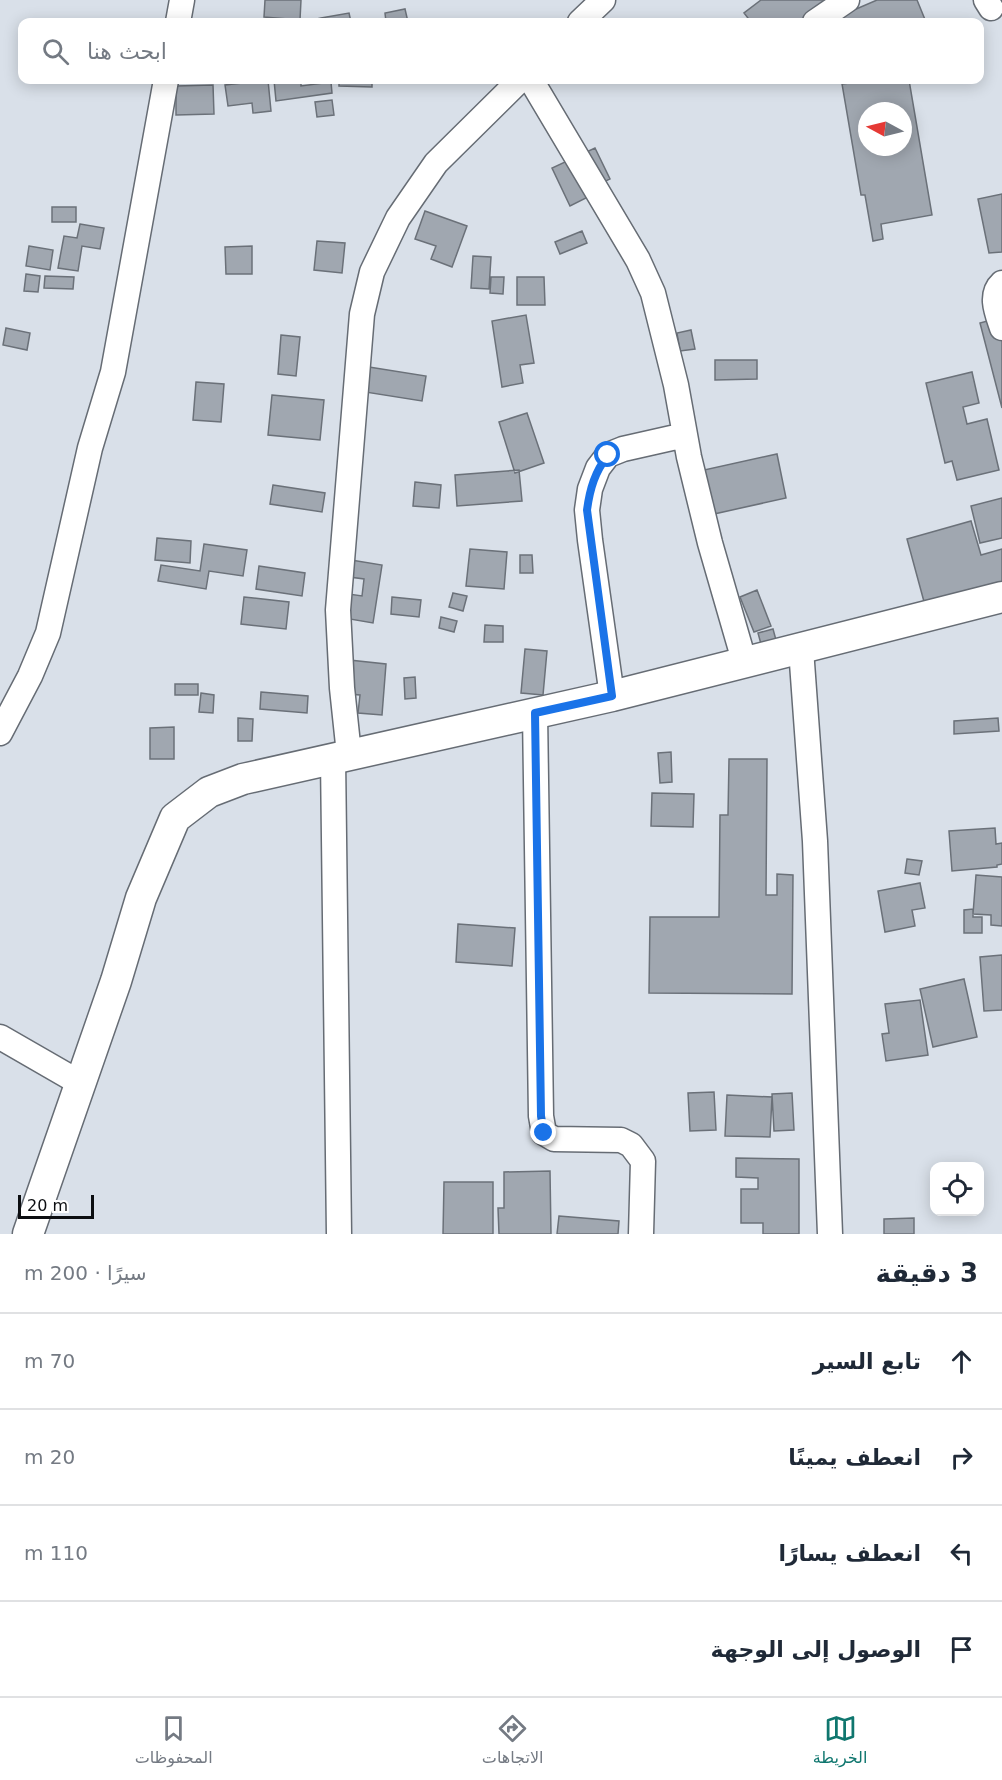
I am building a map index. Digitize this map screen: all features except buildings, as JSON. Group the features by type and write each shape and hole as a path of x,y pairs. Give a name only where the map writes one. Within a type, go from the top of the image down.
{"street":[{"path":"179,18 182,0"},
{"path":"584,18 603,0"},
{"path":"821,18 847,0"},
{"path":"0,733 30,676 48,633 90,448 113,372 165,84"},
{"path":"339,1234 342,688 338,610 362,314 372,272 398,218 436,164 516,84"},
{"path":"533,84 638,260 653,293 676,385 710,543 745,663"},
{"path":"1002,283 996,289 995,299 1002,328"},
{"path":"612,696 590,540 587,510 590,489 598,468 608,455 623,448 685,435"},
{"path":"28,1234 116,981 141,898 175,818 209,792 243,779 612,696 1002,597"},
{"path":"801,649 815,841 831,1234"},
{"path":"535,713 541,1116 544,1133 554,1139 621,1140 631,1145 643,1161 641,1234"},
{"path":"0,1037 80,1083"}],"route":[{"path":"544,1133 541,1116 535,713 612,696 587,510 590,489 598,468 608,455"}]}
